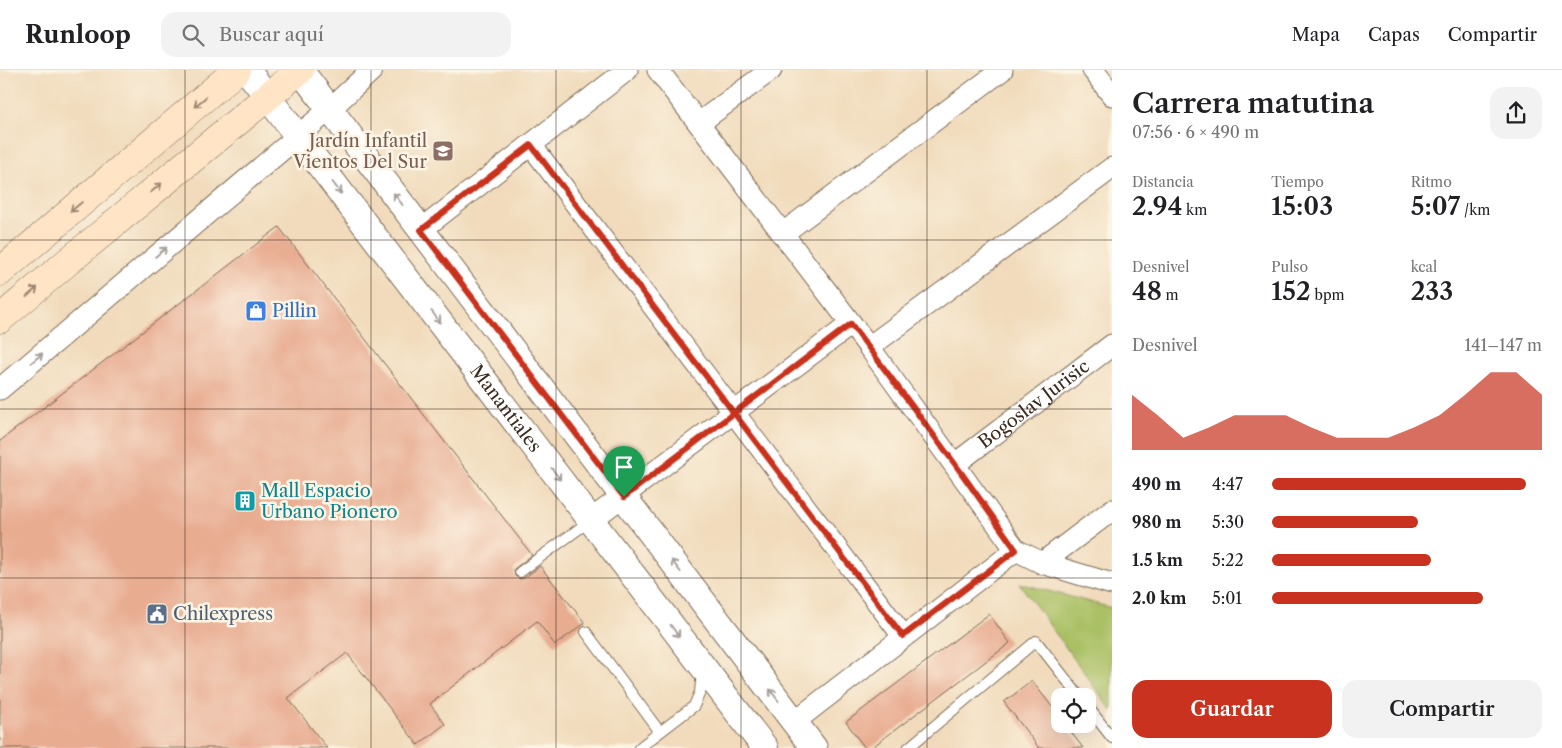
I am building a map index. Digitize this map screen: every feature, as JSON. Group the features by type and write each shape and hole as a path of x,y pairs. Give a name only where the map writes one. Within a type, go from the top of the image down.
{"main road":[{"path":"0,272 237,70"},
{"path":"0,320 300,70"}],"street":[{"name":"Manantiales","path":"247,70 763,747"},
{"path":"300,70 814,748"},
{"path":"0,389 330,109 372,70"},
{"path":"421,230 627,70"},
{"path":"658,70 869,347 1016,550 1042,563 1112,584"},
{"path":"699,122 771,70"},
{"path":"782,234 1002,70"},
{"path":"1093,70 1112,95"},
{"path":"531,145 903,636"},
{"path":"869,347 1112,168"},
{"path":"591,520 851,324"},
{"name":"Bogoslav Jurisic","path":"955,464 1112,345"},
{"path":"1042,563 1112,510"},
{"path":"794,722 1016,550"}],"lane":[{"path":"520,572 591,520"},
{"path":"586,632 660,732"},
{"path":"908,748 1036,641 1073,688"},
{"path":"639,748 694,706 700,692 702,666"},
{"path":"1096,717 1112,738"}],"green space":[{"path":"1019,583 1112,608 1112,711"}],"building":[{"name":"Mall Espacio Urbano Pionero","path":"279,227 532,555 514,569 515,576 520,579 524,578 540,566 585,623 555,645 537,621 430,704 445,724 418,745 347,653 288,698 327,748 0,748 0,441"},
{"path":"989,614 1010,643 871,748 865,748 846,722"},
{"path":"1032,681 1051,705 1051,733 1072,733 1083,748 1039,748 1004,702"}],"place":[{"name":"Jardín Infantil Vientos Del Sur","path":"443,151"},
{"name":"Pillin","path":"256,311"},
{"name":"Mall Espacio Urbano Pionero","path":"245,501"},
{"name":"Chilexpress","path":"157,614"}],"route":[{"path":"624,497 421,230 531,145 734,413 851,324 1016,550 903,636 734,413 624,497"}]}
